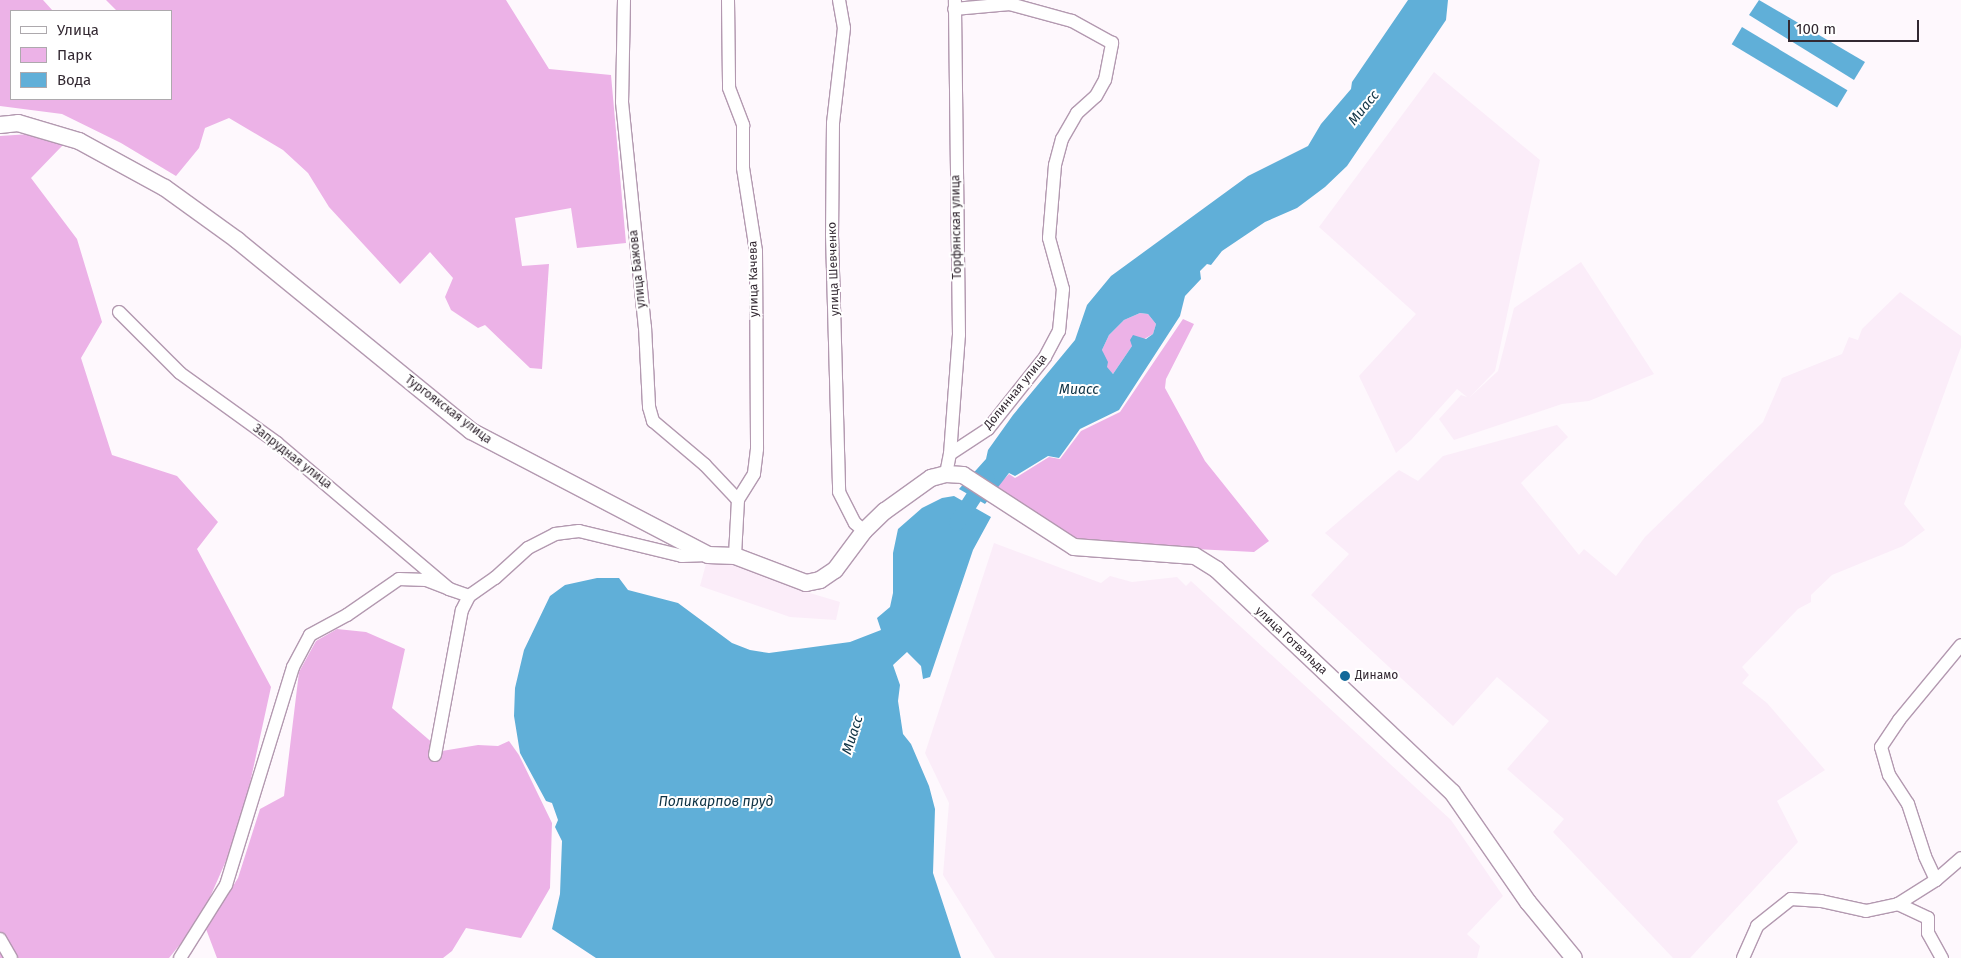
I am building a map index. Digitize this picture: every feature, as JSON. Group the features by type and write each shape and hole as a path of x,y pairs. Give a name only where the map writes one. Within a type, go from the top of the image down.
{"main road":[{"name":"Тургоякская улица","path":"0,125 18,123 78,141 165,188 237,240 471,430 708,555 735,556 789,578 813,581 835,570 864,531 907,493 931,478 946,474 963,475"},
{"name":"улица Готвальда","path":"963,475 1074,547 1172,552 1195,556 1217,570 1452,792 1528,902 1574,958"}],"street":[{"name":"улица Бажова","path":"624,0 622,102 644,327 649,408 653,421 705,465 738,500"},
{"name":"улица Качева","path":"728,0 729,88 743,125 744,168 756,251 757,449 754,474 738,500 735,556"},
{"name":"улица Шевченко","path":"839,0 844,28 834,123 832,235 839,492 855,523 864,531"},
{"name":"Долинная улица","path":"950,454 988,429 1045,357 1059,331 1063,289 1049,238 1055,165 1062,139 1072,122 1096,96 1105,80 1112,43 1072,21 1010,4 955,5"},
{"name":"Торфянская улица","path":"950,454 959,334 955,5"},
{"name":"Запрудная улица","path":"119,312 180,373 277,443 450,589 468,596"},
{"path":"946,474 950,454"},
{"path":"435,755 462,610 468,596 495,578 528,548 555,534 579,531 682,556 708,555"},
{"path":"180,958 226,885 293,667 310,635 348,615 399,579 426,580 450,589"},
{"path":"1936,880 1925,856 1908,804 1889,775 1881,747 1961,645"},
{"path":"1743,958 1756,926 1791,899 1821,901 1866,912 1898,904 1936,880 1961,858"},
{"path":"1898,904 1928,918 1928,933 1942,958"},
{"path":"0,939 11,958"}],"shaded area":[{"path":"1434,72 1540,160 1495,371 1469,398 1498,371 1514,308 1581,262 1654,374 1589,401 1562,404 1454,440 1439,419 1461,395 1467,397 1457,389 1411,440 1396,453 1359,376 1416,314 1319,227"},
{"path":"1900,292 1961,336 1961,347 1904,504 1925,530 1903,546 1832,575 1811,595 1811,602 1798,609 1742,667 1749,675 1742,683 1767,703 1825,770 1777,801 1798,842 1690,958 1673,958 1553,832 1564,819 1507,769 1549,721 1497,677 1453,726 1311,595 1349,554 1325,533 1399,470 1418,481 1443,456 1557,425 1568,437 1521,483 1579,555 1584,549 1616,576 1645,537 1763,422 1782,378 1842,354 1849,337 1858,340 1862,329"},
{"path":"994,543 1101,583 1110,576 1132,582 1177,577 1186,586 1191,581 1451,820 1503,896 1467,934 1480,946 1477,958 995,958 943,875 949,803 925,753"},
{"path":"733,560 756,568 793,588 840,602 836,620 790,617 700,586 706,564"}],"green space":[{"path":"0,0 43,0 52,10 10,10 10,100 172,100 172,10 116,10 106,0 506,0 549,69 611,75 626,243 577,248 571,208 515,218 522,266 549,264 542,369 530,368 485,325 478,328 451,310 445,297 453,278 430,252 400,284 329,207 308,173 283,150 229,118 205,128 199,148 176,176 121,143 62,114 0,106"},
{"path":"30,134 63,145 31,178 77,239 102,322 81,358 112,455 177,476 218,522 197,549 271,687 240,829 200,920 169,958 0,958 0,136"},
{"path":"1140,313 1148,314 1156,324 1153,334 1132,346 1113,374 1106,367 1102,350 1109,335 1124,320"},
{"path":"1183,319 1194,324 1166,379 1165,388 1205,461 1269,541 1254,552 1077,543 995,488 1009,474 1015,478 1049,457 1060,459 1081,431 1120,412"},
{"path":"337,629 366,632 405,649 392,708 442,751 478,745 498,746 509,741 519,755 552,823 550,888 521,938 466,928 452,951 443,958 217,958 206,929 238,878 260,809 284,796 299,672 316,641"}],"water":[{"name":"Миасс","path":"1408,0 1448,0 1446,20 1347,166 1325,187 1297,208 1265,222 1222,251 1211,265 1207,264 1200,271 1201,279 1185,296 1180,316 1119,410 1080,429 1059,458 1048,456 1015,476 1009,473 985,504 959,489 986,459 988,450 1013,415 1075,340 1087,305 1111,276 1248,176 1308,146 1321,124 1351,89 1352,82","holes":["1140,313 1148,314 1156,324 1153,334 1146,339 1133,335 1130,340 1132,346 1113,374 1107,367 1108,362 1102,350 1109,335 1124,320"]},
{"path":"1759,0 1865,62 1854,80 1749,15"},
{"path":"1742,27 1847,90 1837,107 1732,44"},
{"name":"Поликарпов пруд","path":"954,496 991,517 973,550 930,677 923,679 921,666 907,652 893,665 900,685 898,701 903,734 911,744 929,786 935,809 933,873 961,958 596,958 552,929 560,894 562,841 555,827 558,820 552,803 546,801 520,753 514,716 515,688 524,650 550,596 565,585 597,578 619,578 628,590 678,603 732,643 750,650 769,653 850,642 881,630 877,618 890,607 893,593 893,553 898,529 922,508 942,498"}],"waterway":[{"name":"Миасс","path":"957,523 986,478"}],"place":[{"name":"Динамо","path":"1345,676"}]}
